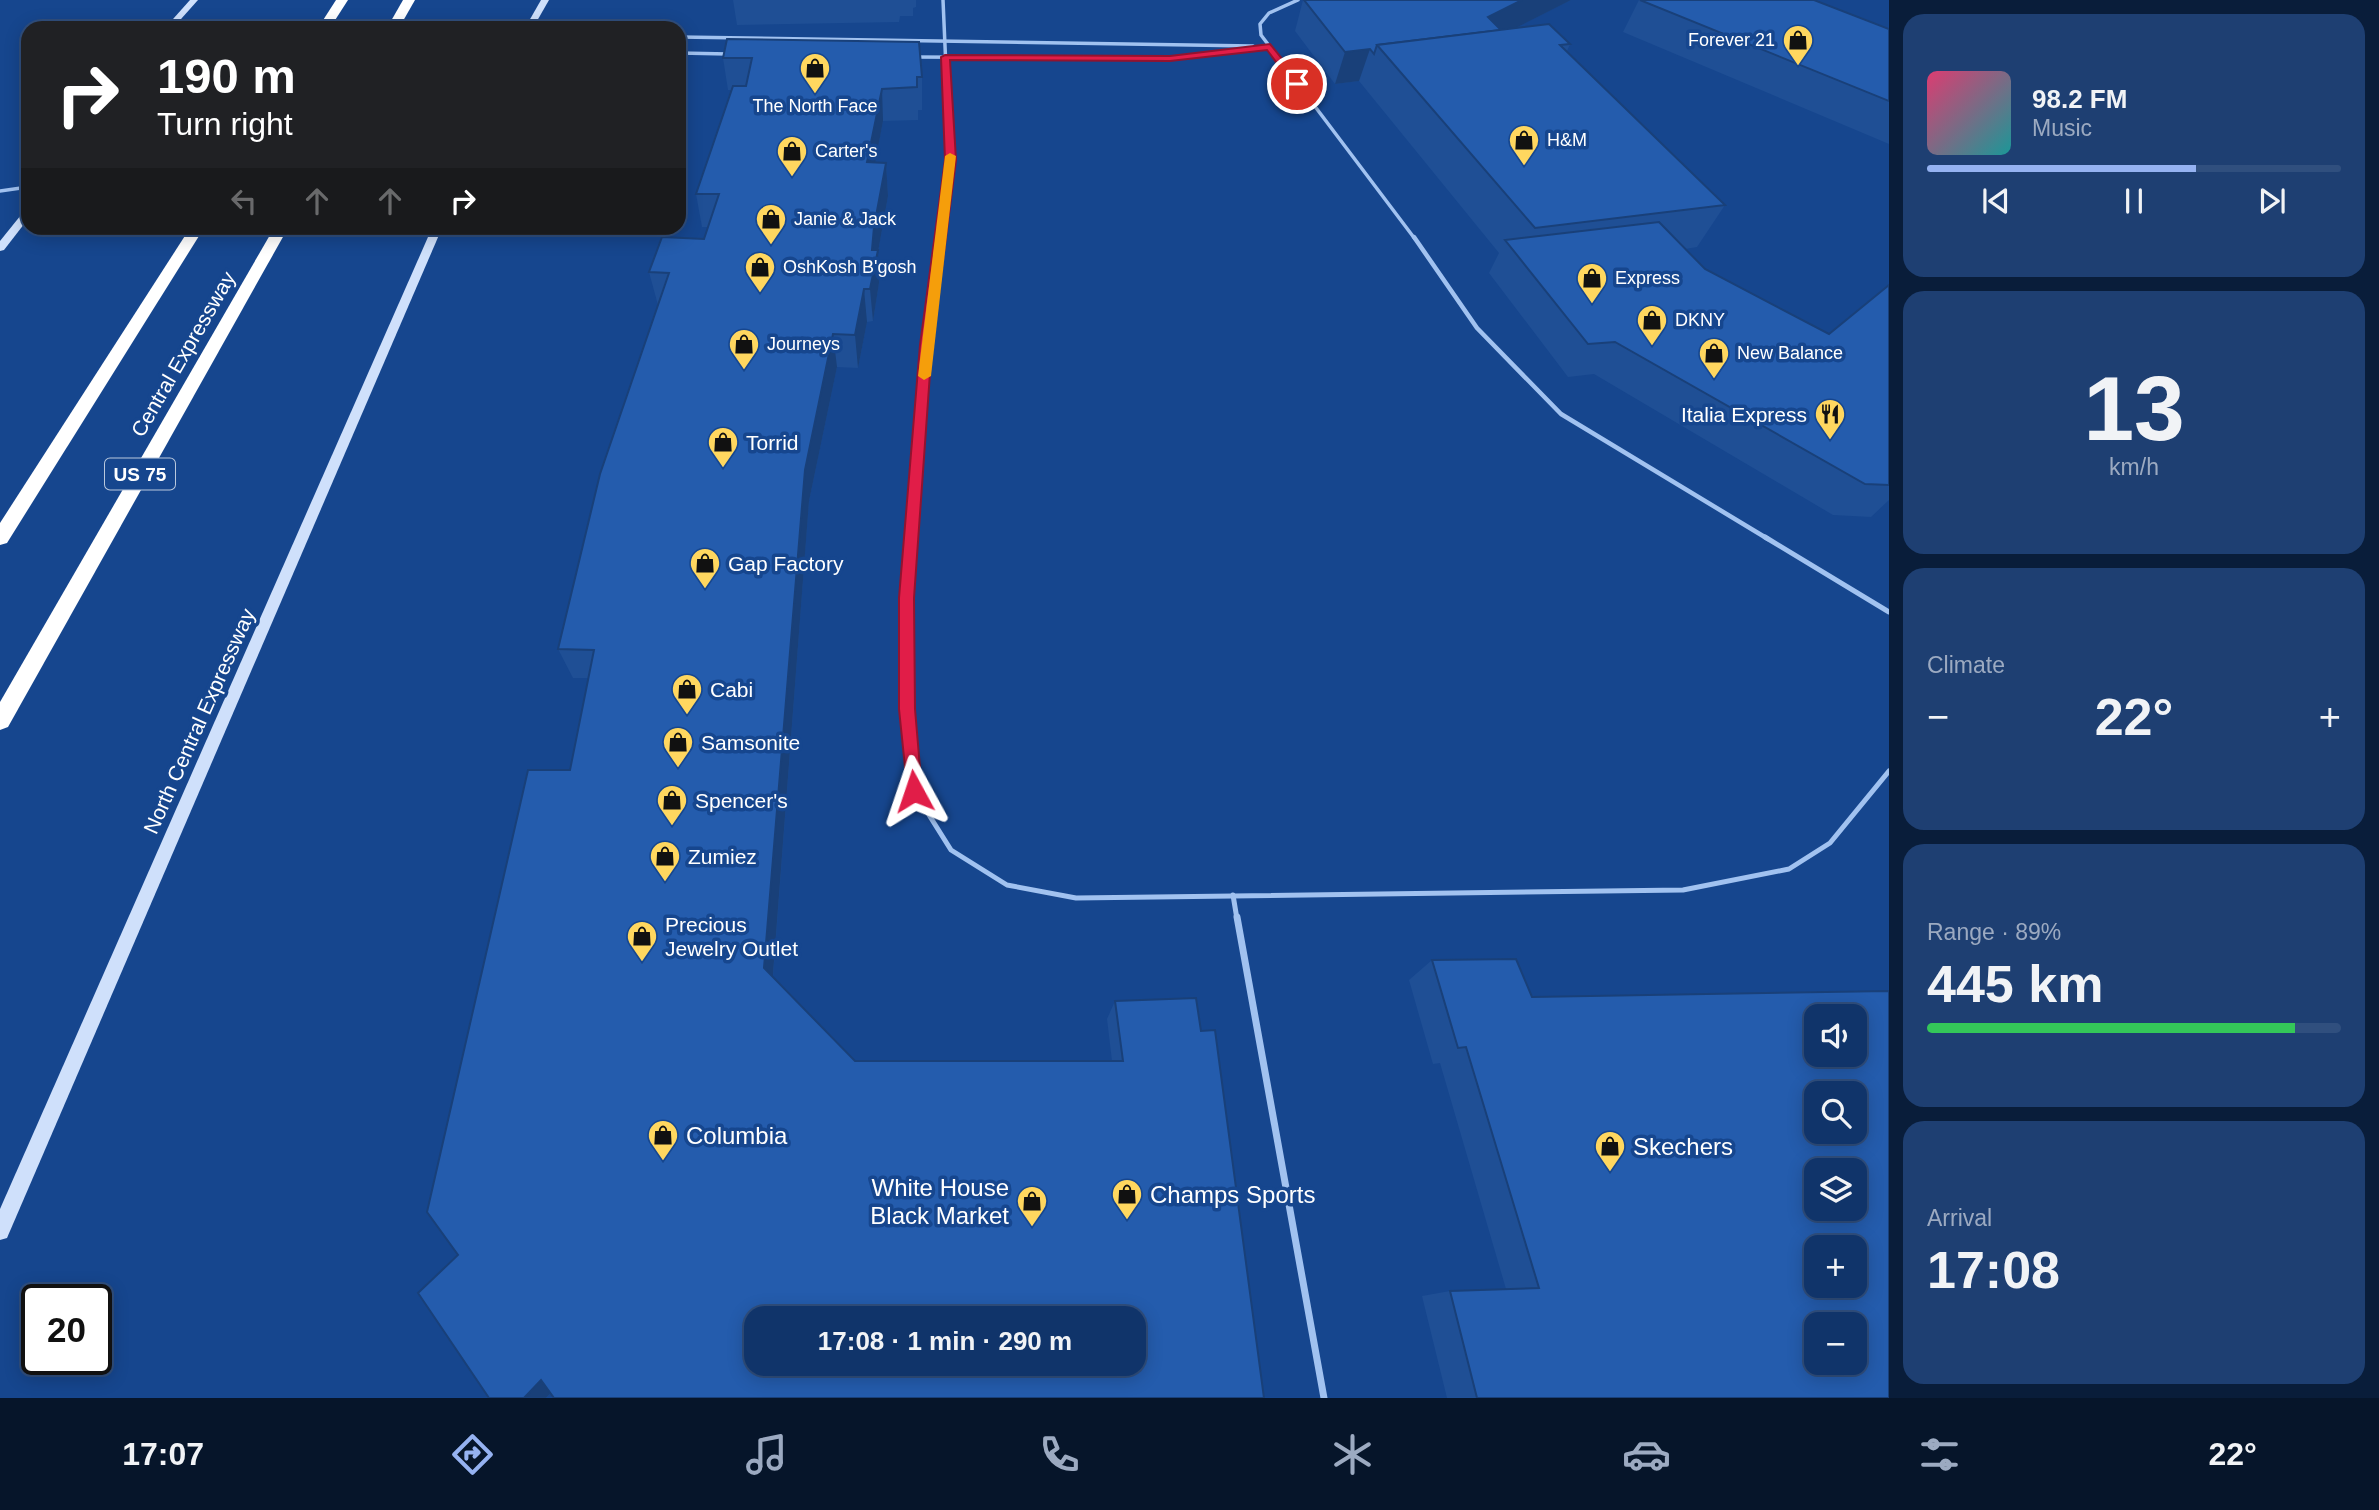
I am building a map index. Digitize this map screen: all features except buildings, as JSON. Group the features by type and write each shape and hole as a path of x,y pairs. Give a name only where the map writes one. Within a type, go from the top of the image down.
{"highway":[{"path":"328,21 342,0"},
{"path":"397,21 409,0"},
{"path":"0,538 193,235"},
{"name":"Central Expressway","path":"0,721 277,235"}],"main road":[{"path":"176,21 194,0"},
{"path":"534,21 545,0"},
{"path":"0,248 21,221"},
{"name":"North Central Expressway","path":"0,1231 434,235"}],"lane":[{"path":"943,0 950,160 926,345 906,598 907,709 914,791 951,850 1007,885 1076,898 1683,890 1789,869 1830,843 1889,771"},
{"path":"1298,0 1269,13 1260,24 1261,34 1420,245 1477,328 1516,372 1561,414 1889,612"},
{"path":"686,37 1135,42 1270,47"},
{"path":"904,57 1170,58 1270,47"},
{"path":"686,54 738,54"},
{"path":"0,191 21,188"},
{"path":"1233,895 1324,1398"}],"slow traffic":[{"path":"924,376 950,156"}],"place":[{"name":"Forever 21","path":"1798,67"},
{"name":"The North Face","path":"815,95"},
{"name":"H&M","path":"1524,167"},
{"name":"Carter's","path":"792,178"},
{"name":"Janie & Jack","path":"771,246"},
{"name":"OshKosh B'gosh","path":"760,294"},
{"name":"Express","path":"1592,305"},
{"name":"DKNY","path":"1652,347"},
{"name":"Journeys","path":"744,371"},
{"name":"New Balance","path":"1714,380"},
{"name":"Italia Express","path":"1830,441"},
{"name":"Torrid","path":"723,469"},
{"name":"Gap Factory","path":"705,590"},
{"name":"Cabi","path":"687,716"},
{"name":"Samsonite","path":"678,769"},
{"name":"Spencer's","path":"672,827"},
{"name":"Zumiez","path":"665,883"},
{"name":"Precious Jewelry Outlet","path":"642,963"},
{"name":"Columbia","path":"663,1162"},
{"name":"Skechers","path":"1610,1173"},
{"name":"Champs Sports","path":"1127,1221"},
{"name":"White House Black Market","path":"1032,1228"}],"route":[{"path":"914,791 907,709 906,598 926,345 950,160 945,57 1170,58 1270,47 1297,84"}]}
